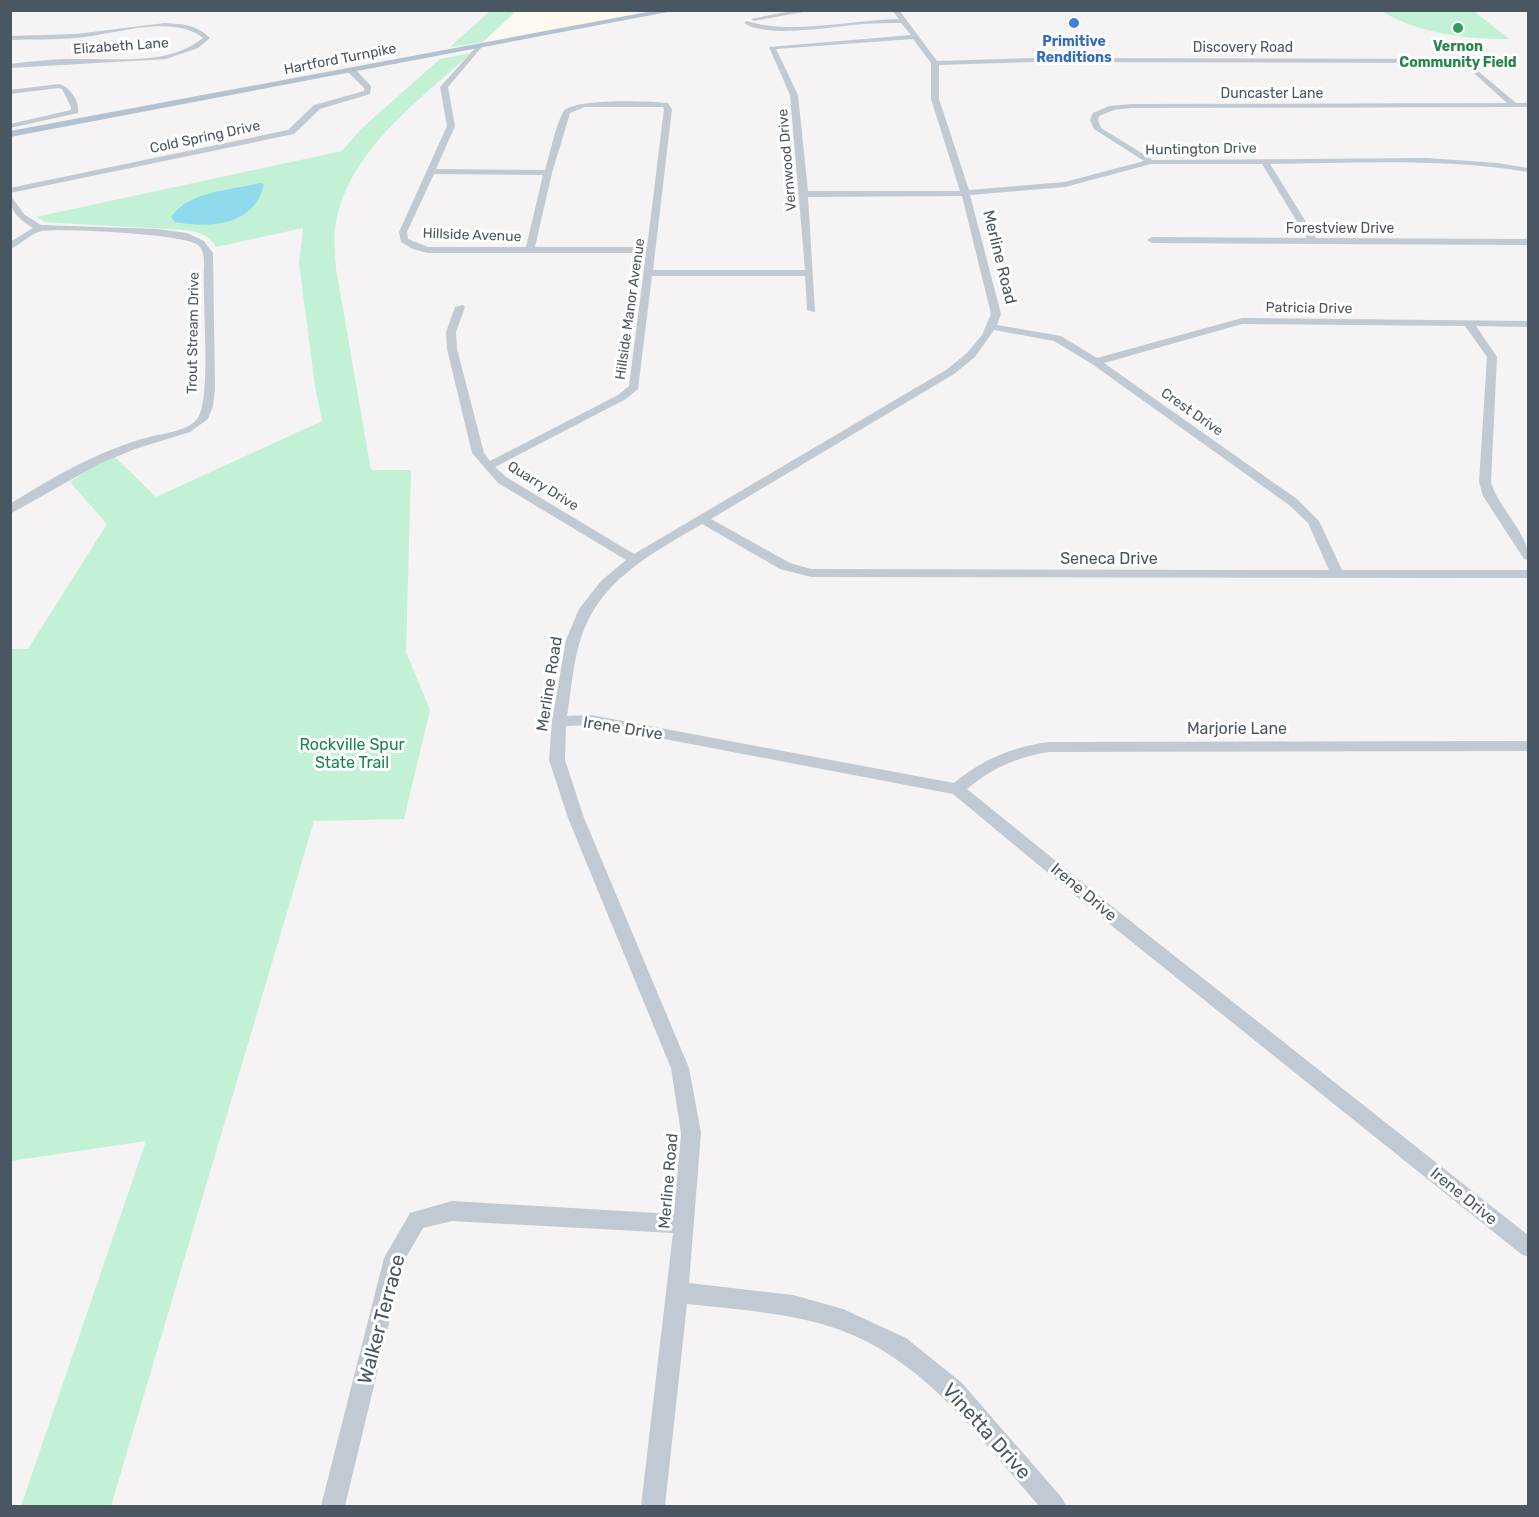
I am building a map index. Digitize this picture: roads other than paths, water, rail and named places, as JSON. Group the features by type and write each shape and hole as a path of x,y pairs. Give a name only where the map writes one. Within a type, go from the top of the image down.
{"main road":[{"name":"Hartford Turnpike","path":"10,134 674,10"}],"street":[{"path":"811,10 755,19 747,23 756,27 819,28 899,16 935,63"},
{"path":"852,18 863,22"},
{"name":"Elizabeth Lane","path":"10,38 75,36 159,25 193,28 203,32 207,38 200,46 163,58 45,62 10,66"},
{"name":"Vernwood Drive","path":"812,310 794,95 772,46 914,37"},
{"name":"Hillside Avenue","path":"479,47 444,87 442,94 452,118 451,126 404,231 404,240 416,247 428,250 652,250"},
{"name":"Discovery Road","path":"935,63 1270,59 1452,61 1469,66 1514,105"},
{"name":"Merline Road","path":"653,1506 678,1292 682,1224 692,1133 680,1068 576,818 557,760 558,721 573,640 584,612 606,584 634,559 667,537 702,519 950,372 971,356 992,327 996,314 965,192 935,99 935,63"},
{"name":"Cold Spring Drive","path":"10,191 291,132 317,107 367,92 368,88 351,70"},
{"path":"10,92 59,86 65,88 75,107 75,111 60,116 10,126"},
{"name":"Hillside Manor Avenue","path":"488,466 630,393 634,387 650,273 668,109 665,105 574,107 567,112 548,173"},
{"name":"Duncaster Lane","path":"1151,162 1098,129 1094,120 1096,115 1112,108 1131,106 1528,105"},
{"name":"Huntington Drive","path":"804,194 965,192 1053,186 1084,180 1117,168 1151,162 1426,160 1498,165 1528,170"},
{"path":"1265,162 1313,241"},
{"path":"429,171 548,173 530,250"},
{"path":"10,197 22,217 39,228 10,246"},
{"name":"Trout Stream Drive","path":"10,510 105,456 188,429 204,416 209,391 208,253 201,243 188,236 157,232 39,228"},
{"name":"Forestview Drive","path":"1152,240 1528,242"},
{"path":"650,273 808,273"},
{"name":"Quarry Drive","path":"460,307 451,332 452,350 478,453 502,480 634,559"},
{"name":"Patricia Drive","path":"1096,362 1242,321 1528,324"},
{"path":"1468,323 1492,357 1485,482 1489,496 1528,556"},
{"name":"Crest Drive","path":"992,327 1057,339 1096,362 1293,502 1313,522 1337,574"},
{"name":"Seneca Drive","path":"702,519 785,566 811,573 1528,574"},
{"name":"Irene Drive","path":"558,721 591,720 957,789 1118,921 1528,1248"},
{"name":"Marjorie Lane","path":"957,789 973,774 998,759 1019,751 1049,747 1528,746"},
{"name":"Walker Terrace","path":"333,1506 394,1258 417,1220 452,1210 682,1224"},
{"name":"Vinetta Drive","path":"678,1292 793,1306 843,1320 898,1346 954,1391 1054,1506"}],"water":[{"path":"264,184 252,208 242,216 230,221 203,225 175,222 171,217 179,208 199,197"}],"place":[{"name":"Primitive Renditions","path":"1074,23"},
{"name":"Vernon Community Field","path":"1458,28"}],"park label":[{"name":"Rockville Spur State Trail","path":"352,753"}]}
